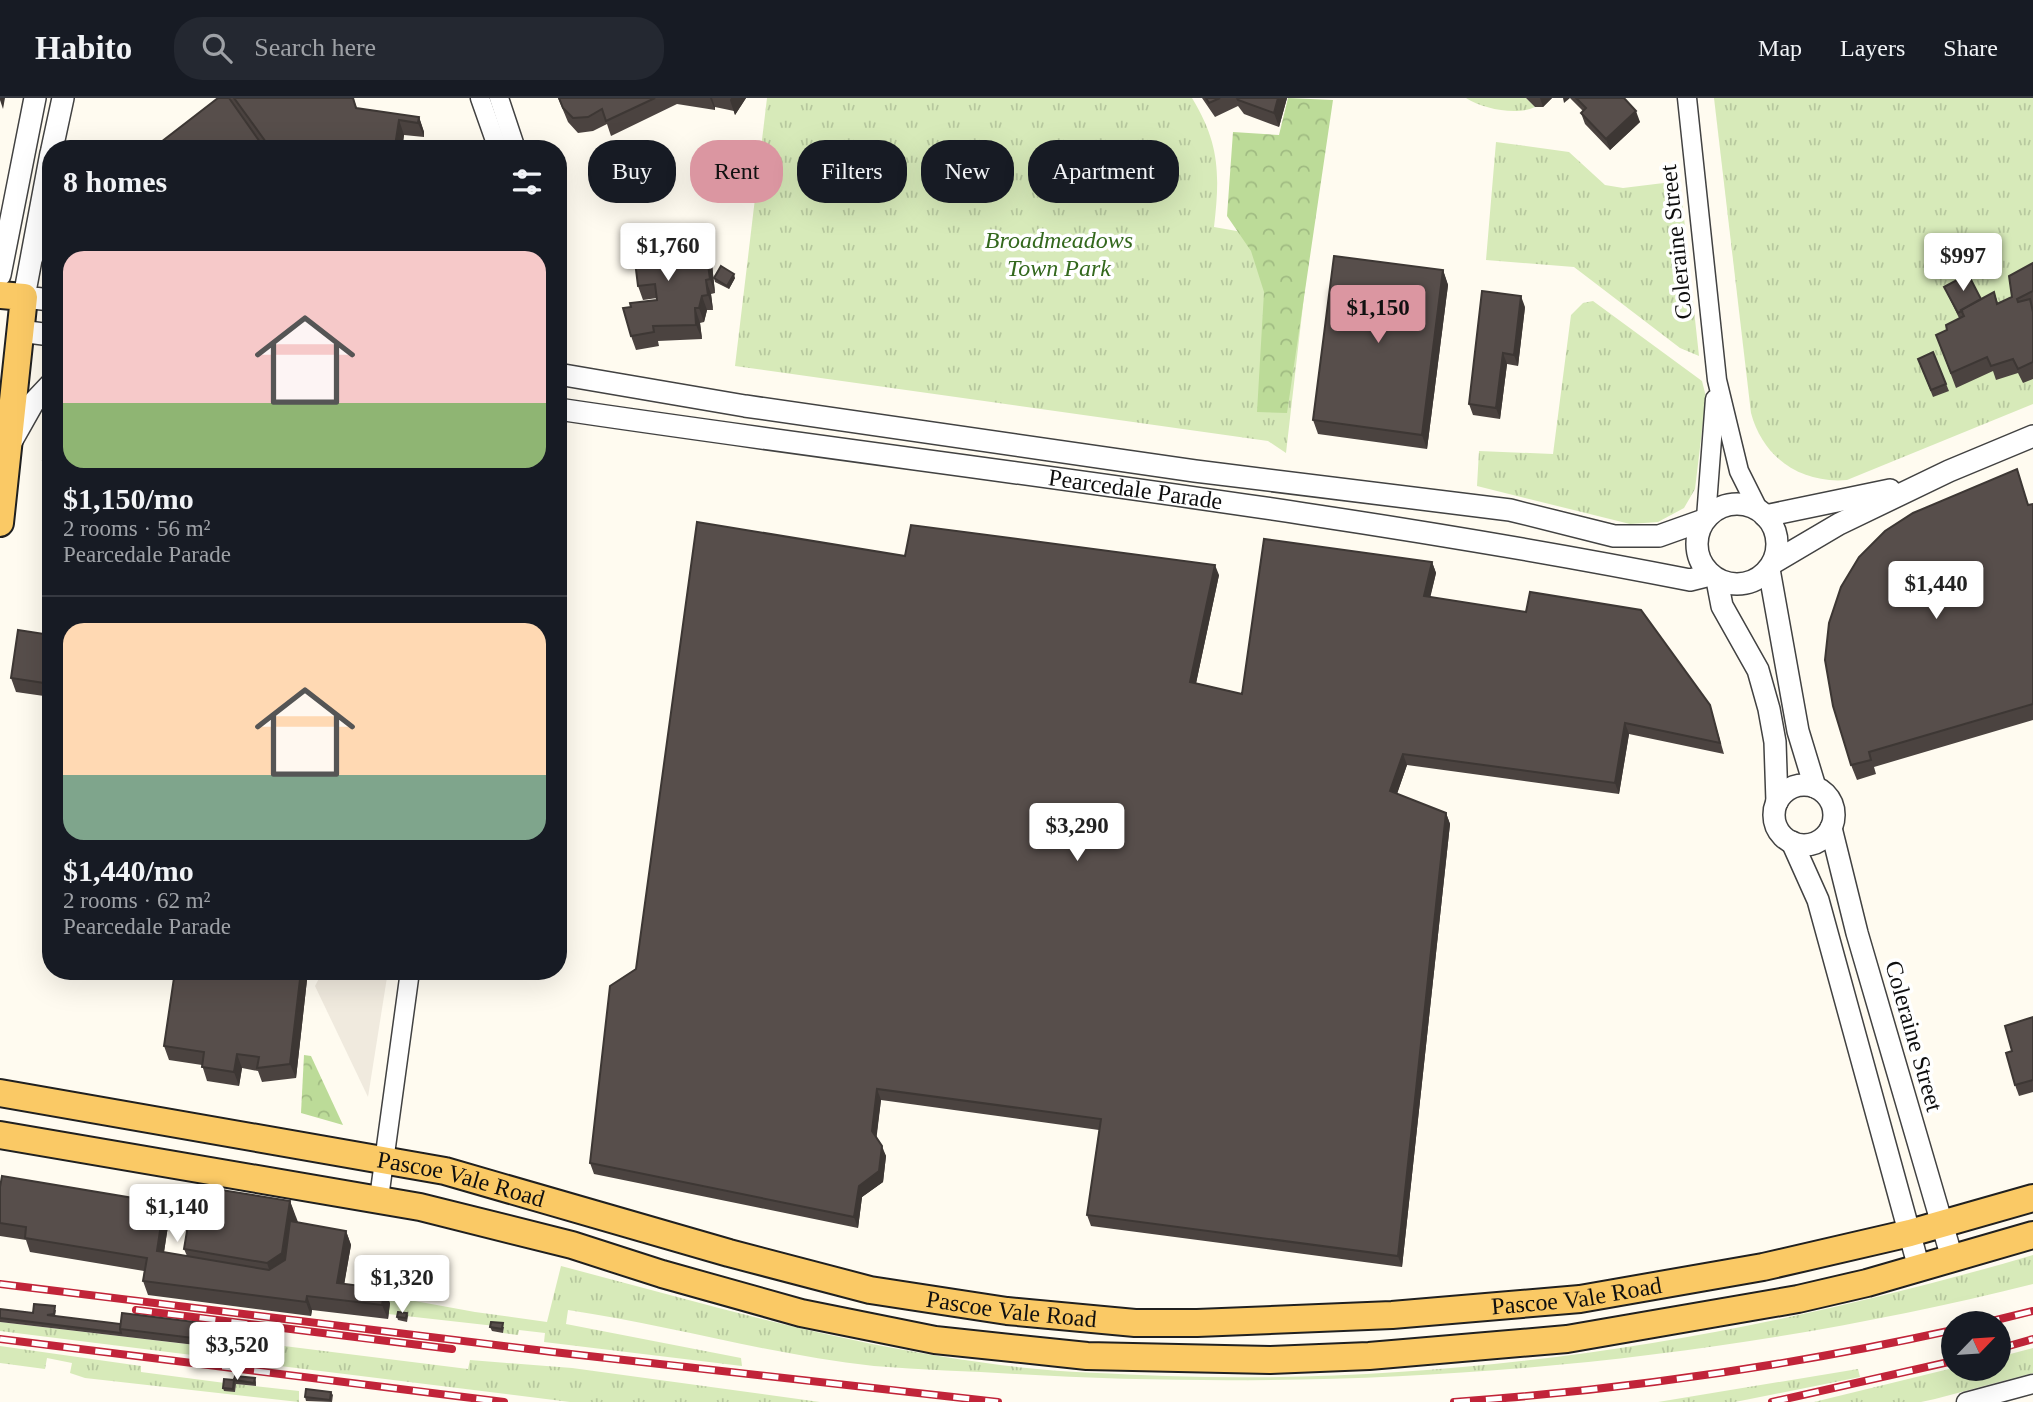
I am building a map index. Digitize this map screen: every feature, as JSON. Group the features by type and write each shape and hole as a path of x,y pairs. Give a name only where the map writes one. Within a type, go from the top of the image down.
{"main road":[{"path":"0,523 10,443 12,296"},
{"name":"Pascoe Vale Road","path":"0,1093 444,1171 729,1253 870,1290 996,1309 1135,1323 1216,1323 1392,1315 1580,1299 1763,1267 1910,1233 2033,1198"},
{"name":"Pascoe Vale Road","path":"0,1135 379,1198 572,1245 662,1275 801,1313 935,1340 1087,1356 1270,1360 1369,1356 1567,1339 1798,1299 2033,1235"}],"street":[{"path":"0,275 5,232 35,98"},
{"path":"53,140 63,98"},
{"path":"480,98 495,140"},
{"path":"499,98 513,140"},
{"name":"Coleraine Street","path":"1686,98 1717,380 1739,471 1762,513"},
{"path":"42,190 12,296 42,299"},
{"path":"40,199 42,210"},
{"path":"10,330 42,334"},
{"name":"Pearcedale Parade","path":"567,375 745,406 1181,469 1510,510 1614,536 1659,536 1705,519"},
{"name":"Coleraine Street","path":"1705,519 1717,380"},
{"path":"10,443 33,403 42,394"},
{"name":"Pearcedale Parade","path":"567,410 1498,543 1690,580 1713,577"},
{"path":"1713,577 1730,585 1745,584 1758,579 1771,566 1839,524 1949,471 2033,436"},
{"path":"1762,513 1882,493 1949,471"},
{"path":"1792,842 1810,844 1826,836 1831,828 1832,804 1815,787 1798,731 1771,566 1777,538 1762,513 1746,505 1731,504 1718,508 1705,519 1696,546 1698,557 1713,577 1722,606 1759,670 1775,742 1777,802 1774,813 1777,828 1792,842 1818,900 1919,1268"},
{"path":"1777,802 1789,788 1797,785 1815,787"},
{"name":"Coleraine Street","path":"1831,828 1853,920 1952,1258"},
{"path":"379,1198 409,980"},
{"path":"1966,1402 2033,1384"}],"green space":[{"name":"Broadmeadows Town Park","path":"767,98 1192,98 1208,130 1216,160 1214,227 1310,244 1286,453 1268,441 735,366 754,203 783,203 783,140 762,140"},
{"path":"1288,98 1333,100 1287,413 1257,412 1264,292 1251,251 1227,216 1233,132 1279,135"},
{"path":"1466,98 1526,98 1535,107 1519,111 1500,110"},
{"path":"1714,98 2033,98 2033,404 1847,480 1814,478 1786,465 1775,455 1757,429 1751,413"},
{"path":"1496,142 1569,152 1605,185 1623,188 1680,181 1699,356 1680,348 1574,267 1486,260"},
{"path":"1593,301 1702,381 1706,397 1695,489 1684,508 1658,522 1630,524 1477,486 1479,451 1553,454 1571,315 1583,303"},
{"path":"304,1055 311,1056 343,1125 301,1113"},
{"path":"2033,1255 2033,1284 1908,1313 1782,1336 1528,1368 1272,1380 1143,1379 874,1366 797,1355 568,1310 566,1324 741,1358 742,1366 544,1342 545,1333 519,1330 518,1335 503,1333 504,1327 388,1314 344,1288 547,1322 561,1266 825,1334 932,1355 1076,1372 1276,1377 1386,1373 1495,1364 1604,1350 1820,1310"},
{"path":"0,1322 203,1346 205,1336 468,1369 470,1360 572,1368 820,1402 570,1402 0,1331"},
{"path":"0,1346 141,1366 141,1372 225,1383 235,1392 236,1384 299,1391 299,1402 85,1378 70,1373 72,1363 47,1358 45,1369 0,1363"},
{"path":"2033,1348 2033,1373 2011,1379 2011,1354"},
{"path":"1858,1369 1860,1377 1735,1402 1658,1402"},
{"path":"1941,1371 1941,1381 2003,1381 1921,1402 1814,1402"}],"shaded area":[{"path":"318,980 387,980 368,1097 315,986"}],"building":[{"path":"218,98 229,98 259,140 164,140"},
{"path":"234,98 353,98 356,108 419,117 418,123 399,120 396,140 264,140"},
{"path":"559,98 655,98 606,121 602,109 588,117 573,118 563,108"},
{"path":"1206,98 1220,98 1209,103"},
{"path":"1237,98 1278,98 1274,113"},
{"path":"1576,98 1624,98 1636,111 1606,139 1581,113 1586,108"},
{"path":"688,233 690,252 706,250 710,279 706,280 708,295 702,296 699,308 695,308 696,325 653,326 654,332 631,336 623,308 631,307 630,303 657,300 655,284 638,286 633,245 647,243 646,237"},
{"path":"1334,256 1443,270 1422,435 1313,420"},
{"path":"2033,263 2033,291 2017,299 2018,302 2030,299 2033,312 2033,362 2018,369 2013,359 1991,366 1987,357 1951,373 1936,335 1947,330 1946,325 1964,316 1961,310 1994,292 1997,304 2012,297 2009,276"},
{"path":"721,266 734,274 727,286 714,278"},
{"path":"1968,274 1981,299 1958,313 1944,287"},
{"path":"1482,291 1521,296 1514,355 1503,353 1496,408 1469,404"},
{"path":"1933,352 1946,384 1931,390 1918,359"},
{"path":"2017,469 2028,505 2033,504 2033,704 1869,752 1871,760 1851,765 1833,706 1825,660 1829,623 1841,587 1859,557 1885,531 1913,513"},
{"path":"697,522 905,556 911,525 1215,565 1190,682 1242,694 1264,539 1432,562 1424,596 1526,612 1530,592 1641,610 1710,705 1720,743 1625,723 1615,783 1403,754 1390,791 1446,813 1398,1256 1087,1215 1101,1119 877,1089 872,1131 882,1146 879,1171 859,1186 854,1217 590,1163 610,986 636,969"},
{"path":"18,630 42,634 42,683 11,678"},
{"path":"174,980 300,980 290,1064 257,1068 259,1057 237,1054 234,1072 202,1067 204,1052 164,1046"},
{"path":"2033,1017 2033,1080 2015,1085 2006,1053 2012,1051 2005,1026"},
{"path":"2,1176 157,1202 163,1211 157,1251 269,1270 285,1260 290,1221 346,1231 337,1283 385,1289 382,1305 307,1296 306,1302 143,1281 147,1258 25,1238 26,1227 0,1223"},
{"path":"194,1189 215,1189 290,1201 282,1253 267,1263 184,1249"},
{"path":"34,1304 55,1306 54,1314 47,1315 121,1324 121,1333 0,1318 0,1309 33,1313"},
{"path":"398,1312 407,1313 406,1318 397,1317"},
{"path":"122,1313 203,1323 201,1339 120,1329"},
{"path":"491,1322 503,1323 502,1329 490,1327"},
{"path":"235,1376 255,1378 254,1383 234,1380"},
{"path":"224,1379 234,1380 233,1389 223,1388"},
{"path":"306,1389 331,1392 330,1400 305,1397"}],"railway":[{"path":"0,1284 553,1352 998,1402"},
{"path":"136,1310 452,1349"},
{"path":"2011,1316 2033,1311"},
{"path":"1454,1402 1580,1391 1705,1375 1829,1355 1941,1333"},
{"path":"0,1339 504,1402"},
{"path":"2011,1345 2033,1339"},
{"path":"1772,1402 1941,1364"}]}
